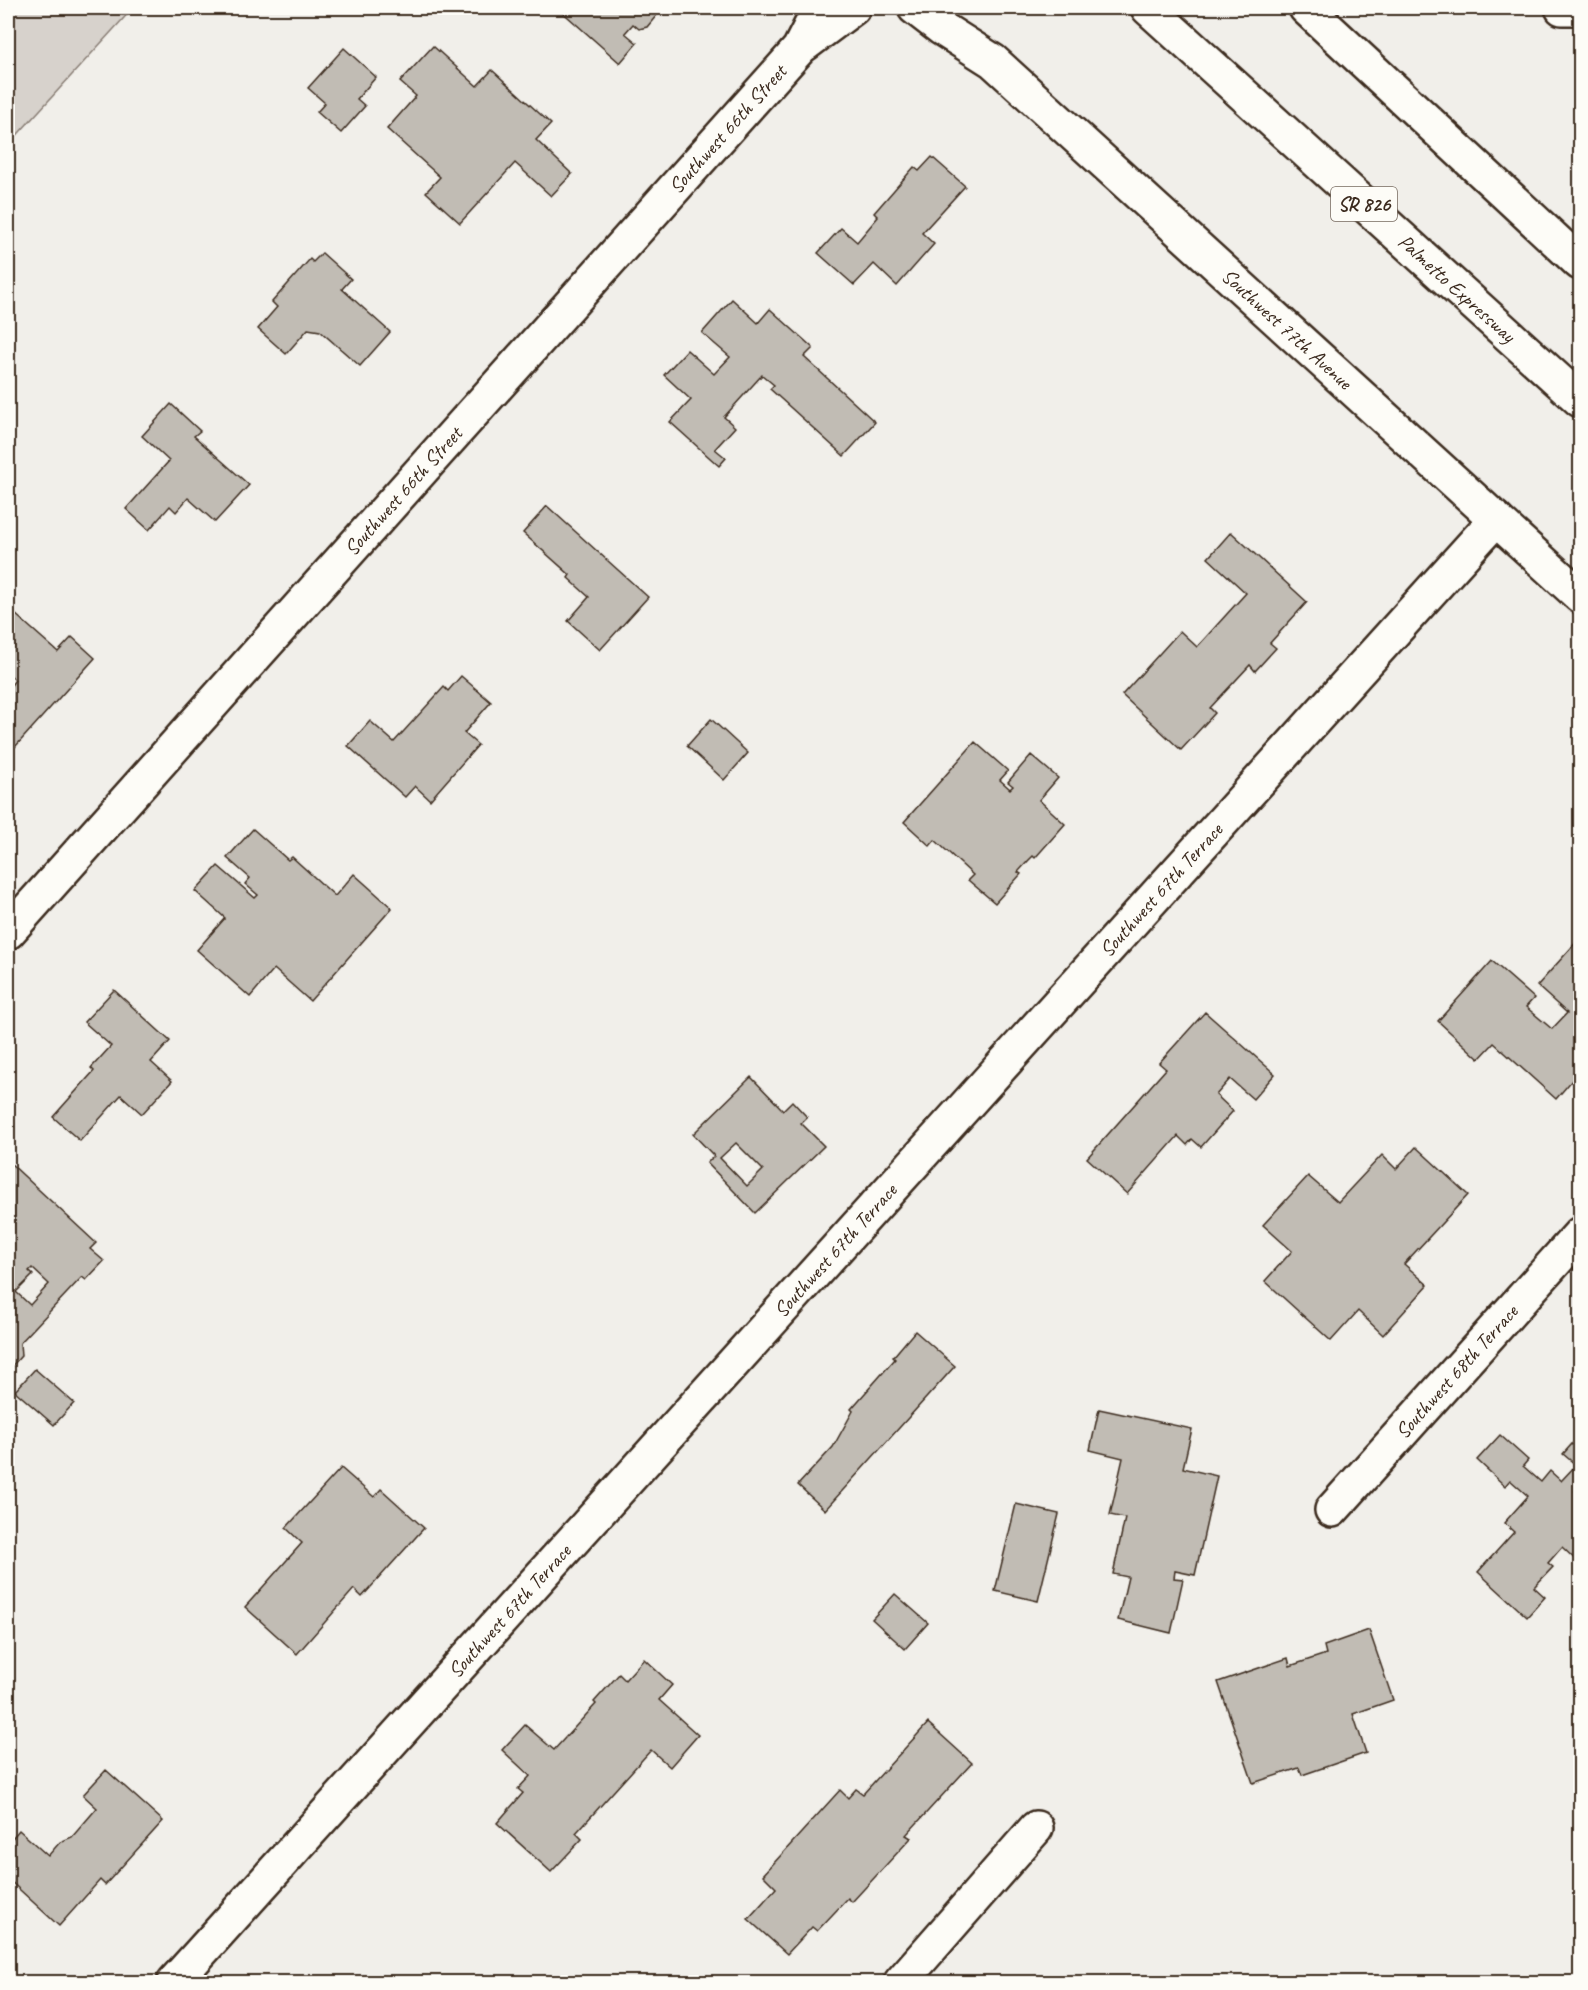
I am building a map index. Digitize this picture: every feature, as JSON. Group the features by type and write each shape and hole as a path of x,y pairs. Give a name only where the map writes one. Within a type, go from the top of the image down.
{"main road":[{"name":"Southwest 66th Street","path":"799,49 820,8"},
{"name":"Southwest 66th Street","path":"8,932 799,49 853,8"},
{"name":"Southwest 77th Avenue","path":"915,8 941,28 993,61 1581,596"},
{"name":"Southwest 77th Avenue","path":"952,8 993,61"},
{"name":"Palmetto Expressway","path":"1148,8 1581,400"},
{"path":"1306,8 1581,263"},
{"path":"1562,8 1576,8"},
{"name":"Southwest 67th Terrace","path":"174,1983 1496,519"},
{"name":"Southwest 68th Terrace","path":"1332,1510 1581,1234"},
{"path":"901,1983 1036,1828"}],"shaded area":[{"path":"8,8 133,8 8,145"}],"building":[{"path":"560,8 659,8 657,15 647,27 639,29 633,24 625,33 637,43 620,63"},
{"path":"433,46 477,86 492,70 551,124 536,140 572,174 551,196 515,163 460,223 426,192 440,177 387,129 416,96 400,82"},
{"path":"344,48 376,77 357,99 365,106 341,133 317,112 325,103 308,88"},
{"path":"932,157 965,186 922,233 934,244 897,286 874,264 854,285 818,253 841,228 857,242 878,217 874,213 914,167 919,171"},
{"path":"322,253 351,279 342,289 390,332 360,366 320,331 308,329 286,354 258,329 277,307 272,302 310,259 313,262"},
{"path":"732,299 758,323 770,309 813,348 804,357 875,422 844,456 770,389 774,385 762,375 724,417 735,427 715,449 726,458 719,466 670,422 691,400 664,375 687,350 714,374 730,357 702,333"},
{"path":"171,404 200,431 194,436 249,485 215,522 188,498 176,512 170,506 149,530 126,509 169,461 142,436"},
{"path":"547,506 648,597 600,650 568,621 589,597 568,578 570,575 523,533"},
{"path":"1231,532 1307,602 1270,643 1276,648 1255,671 1250,665 1210,708 1215,713 1181,750 1122,695 1180,631 1197,647 1246,593 1208,558"},
{"path":"14,613 58,652 72,637 95,658 15,747 8,741 8,689 15,680 8,673 8,619"},
{"path":"461,676 491,702 464,733 478,745 430,800 415,786 405,797 348,746 370,721 394,742 444,687 448,691"},
{"path":"711,719 748,753 724,780 687,746"},
{"path":"975,742 1008,771 1000,780 1010,789 1013,786 1008,782 1031,755 1058,778 1039,800 1065,824 1035,858 1033,856 1018,872 1021,874 995,903 968,880 973,875 935,840 930,846 904,822"},
{"path":"253,829 288,860 292,857 335,896 354,874 392,908 310,1001 274,969 250,997 197,950 225,918 195,891 218,866 255,898 258,895 245,884 250,878 227,858"},
{"path":"1580,938 1580,1071 1556,1099 1494,1043 1479,1059 1438,1021 1492,961 1534,998 1526,1007 1552,1029 1567,1013 1537,986"},
{"path":"114,990 170,1041 151,1062 172,1081 142,1114 121,1095 80,1141 53,1117 94,1071 91,1068 111,1046 84,1022"},
{"path":"1205,1012 1275,1074 1253,1099 1230,1079 1216,1095 1233,1111 1201,1147 1192,1139 1187,1145 1178,1136 1127,1194 1087,1158 1166,1069 1159,1063"},
{"path":"751,1077 783,1110 792,1101 807,1117 801,1123 824,1146 755,1213 707,1163 714,1156 693,1134","holes":["736,1143 763,1170 747,1186 720,1158"]},
{"path":"1416,1147 1468,1195 1404,1264 1428,1285 1383,1335 1358,1311 1331,1341 1265,1281 1292,1251 1263,1225 1308,1176 1338,1202 1382,1155 1396,1169"},
{"path":"9,1162 96,1243 90,1249 104,1261 86,1280 82,1277 20,1343 21,1356 12,1366 8,1366","holes":["32,1268 49,1284 30,1305 16,1292 33,1275 29,1271"]},
{"path":"915,1331 955,1366 825,1510 798,1485 833,1447 853,1411 851,1409 895,1359 893,1357"},
{"path":"35,1369 74,1403 54,1425 15,1391"},
{"path":"1099,1409 1192,1429 1183,1468 1217,1476 1195,1575 1175,1571 1174,1578 1183,1579 1171,1633 1118,1620 1128,1577 1113,1574 1125,1518 1110,1515 1123,1458 1090,1450"},
{"path":"1500,1435 1528,1460 1523,1466 1541,1482 1550,1471 1561,1481 1576,1465 1563,1454 1580,1435 1580,1484 1575,1491 1580,1495 1580,1564 1562,1547 1548,1563 1553,1567 1534,1587 1545,1597 1527,1617 1478,1572 1514,1532 1504,1523 1528,1496 1510,1480 1505,1486 1477,1460"},
{"path":"341,1468 374,1497 381,1489 424,1528 362,1597 354,1589 297,1654 245,1607 302,1543 286,1528"},
{"path":"1016,1504 1059,1514 1038,1601 995,1591"},
{"path":"895,1594 928,1623 905,1649 872,1619"},
{"path":"1369,1630 1393,1700 1353,1714 1366,1753 1302,1775 1299,1768 1253,1783 1218,1682 1288,1658 1290,1666 1326,1654 1324,1646"},
{"path":"644,1659 672,1685 659,1700 698,1735 670,1767 651,1750 576,1833 582,1839 551,1872 497,1823 523,1793 518,1789 530,1776 502,1750 525,1725 554,1750 596,1704 594,1702 619,1674 625,1680"},
{"path":"928,1723 972,1763 906,1835 911,1838 852,1902 848,1898 817,1931 812,1927 787,1954 748,1919 776,1888 763,1875 840,1790 848,1798 856,1789 863,1794"},
{"path":"106,1770 163,1821 105,1885 100,1880 59,1926 8,1879 8,1843 19,1830 48,1856 60,1842 72,1837 97,1808 83,1795"}]}
